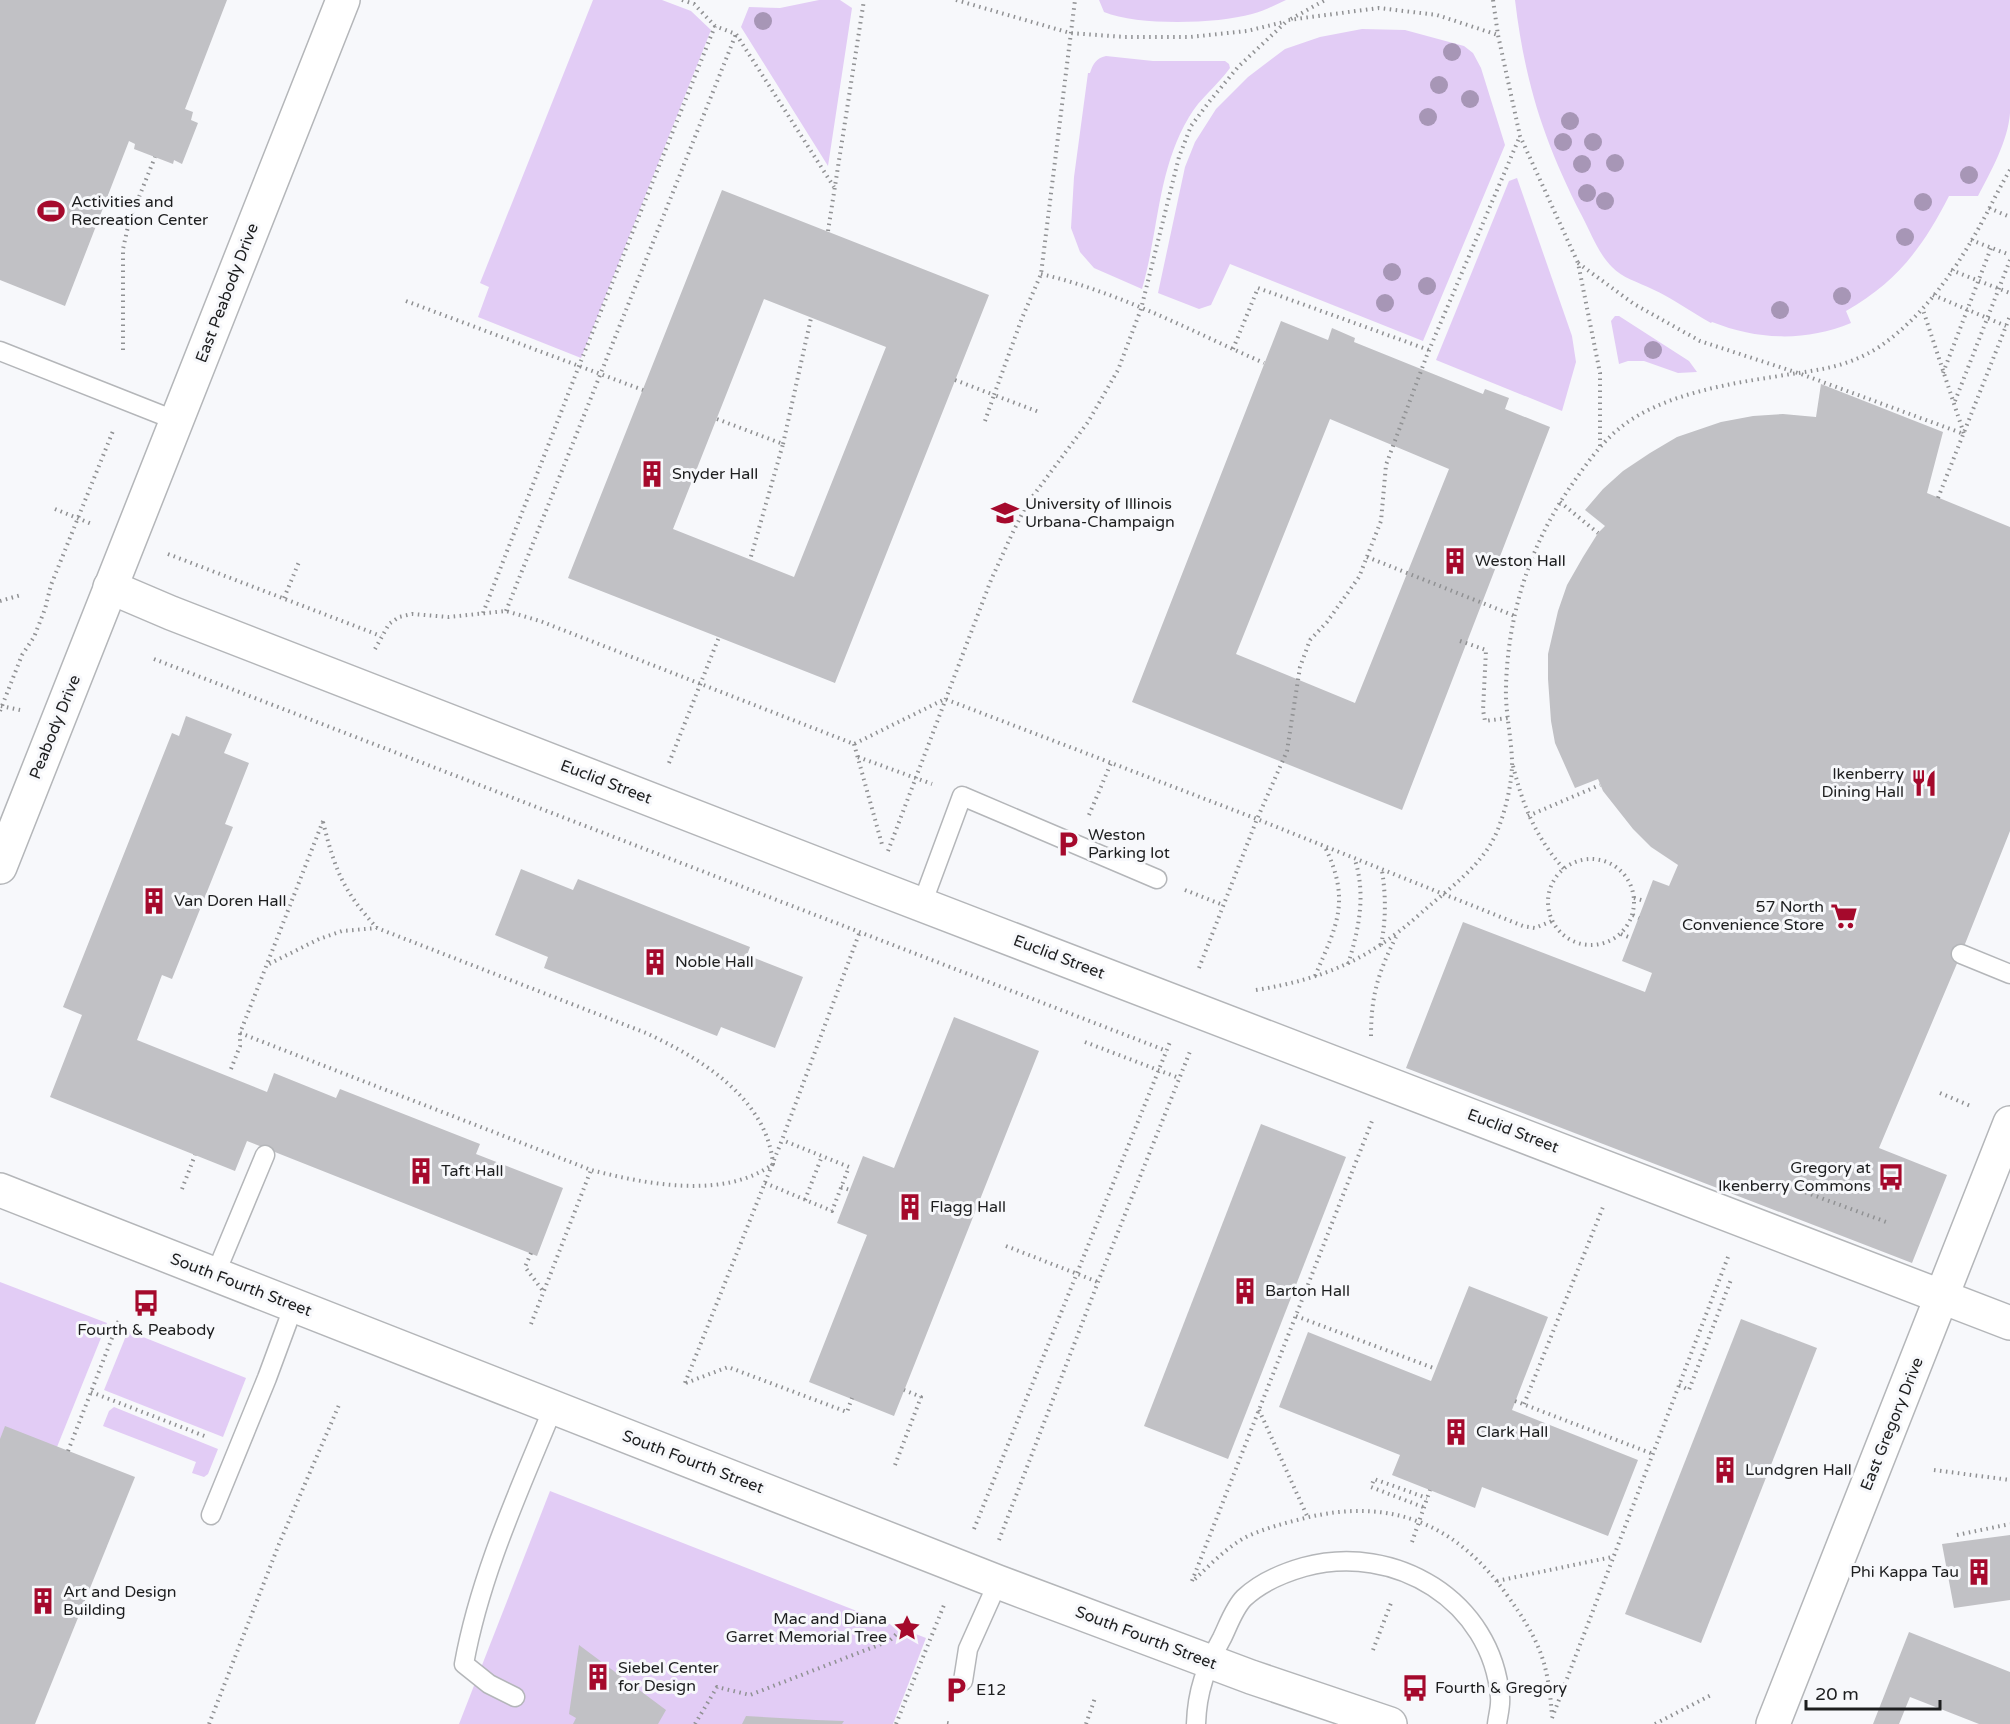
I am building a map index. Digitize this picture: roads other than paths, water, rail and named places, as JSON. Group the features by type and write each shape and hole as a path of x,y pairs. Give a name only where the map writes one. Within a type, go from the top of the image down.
{"street":[{"name":"East Peabody Drive","path":"111,587 343,0"},
{"name":"Peabody Drive","path":"0,867 111,587"},
{"name":"Euclid Street","path":"111,587 171,613 2010,1323"},
{"name":"East Gregory Drive","path":"1773,1724 2010,1124"},
{"name":"South Fourth Street","path":"0,1190 998,1582 1209,1662 1390,1724"}],"lane":[{"path":"0,351 177,421"},
{"path":"922,904 962,796 1158,879"},
{"path":"1961,954 2010,974"},
{"path":"215,1275 265,1155"},
{"path":"211,1515 294,1305"},
{"path":"515,1697 489,1684 464,1664 486,1578 554,1408"},
{"path":"1196,1724 1197,1699 1209,1662 1243,1599 1263,1584 1290,1571 1321,1562 1381,1564 1417,1576 1439,1589 1463,1612 1480,1633 1496,1666 1501,1699 1497,1724"},
{"path":"963,1681 968,1649 998,1582"}],"place":[{"name":"Activities and Recreation Center","path":"51,211"},
{"name":"Snyder Hall","path":"652,474"},
{"name":"University of Illinois Urbana-Champaign","path":"1005,513"},
{"name":"Weston Hall","path":"1455,561"},
{"name":"Ikenberry Dining Hall","path":"1924,783"},
{"name":"Weston Parking lot","path":"1068,844"},
{"name":"Van Doren Hall","path":"154,901"},
{"name":"57 North Convenience Store","path":"1844,916"},
{"name":"Noble Hall","path":"655,962"},
{"name":"Taft Hall","path":"421,1171"},
{"name":"Gregory at Ikenberry Commons","path":"1891,1177"},
{"name":"Flagg Hall","path":"910,1207"},
{"name":"Barton Hall","path":"1245,1291"},
{"name":"Fourth & Peabody","path":"146,1303"},
{"name":"Clark Hall","path":"1456,1432"},
{"name":"Lundgren Hall","path":"1725,1470"},
{"name":"Phi Kappa Tau","path":"1979,1572"},
{"name":"Art and Design Building","path":"43,1601"},
{"name":"Mac and Diana Garret Memorial Tree","path":"907,1628"},
{"name":"Siebel Center for Design","path":"598,1677"},
{"name":"Fourth & Gregory","path":"1415,1688"},
{"name":"E12","path":"956,1690"}]}
